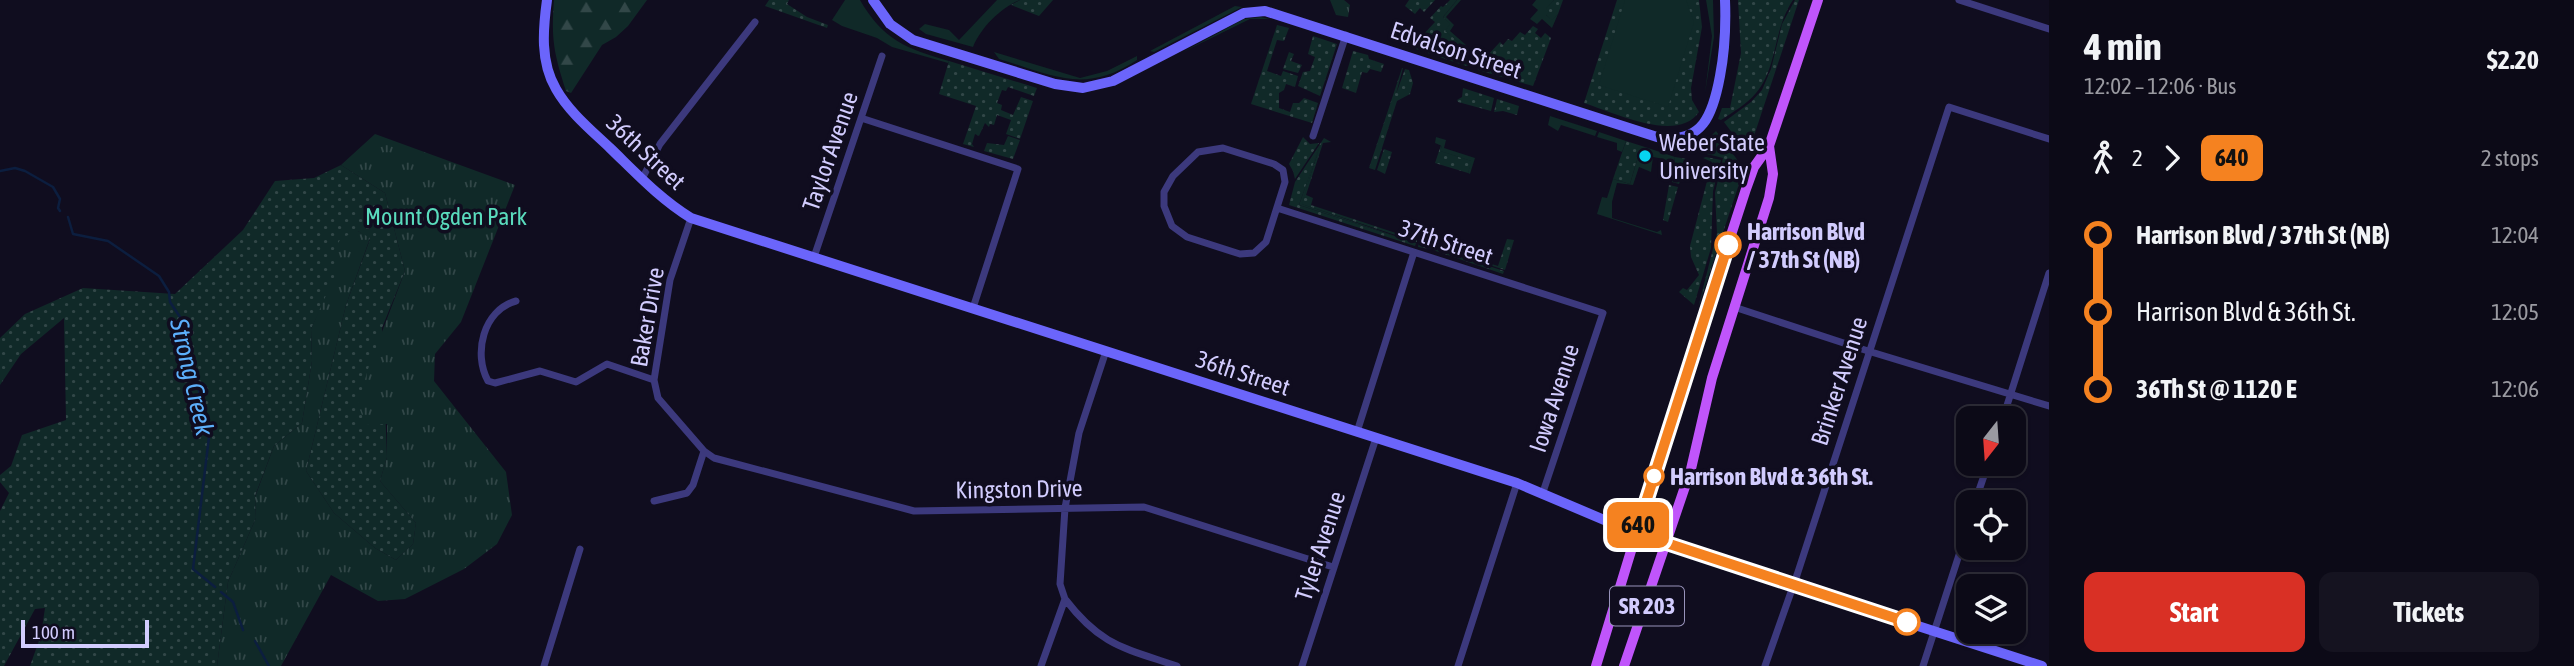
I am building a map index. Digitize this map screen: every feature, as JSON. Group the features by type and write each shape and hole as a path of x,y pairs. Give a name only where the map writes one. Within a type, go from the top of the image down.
{"main road":[{"name":"SR 203","path":"1596,666 1749,178 1769,146 1818,0"},
{"name":"SR 203","path":"1624,666 1695,456 1708,392 1771,190 1773,164 1769,146"}],"street":[{"name":"36th Street","path":"547,0 544,48 555,88 574,114 668,204 691,218 1517,483 1667,544 2042,666"},
{"name":"Edvalson Street","path":"873,0 890,24 913,40 1073,87 1094,87 1113,81 1244,13 1277,13 1657,137 1672,139 1689,135 1705,122 1713,106 1726,38 1725,0"},
{"path":"1959,0 2049,29"},
{"path":"642,179 660,144 755,22"},
{"path":"1313,136 1346,36"},
{"name":"Taylor Avenue","path":"814,257 882,56"},
{"name":"Brinker Avenue","path":"1765,666 1949,107 2049,139"},
{"path":"861,118 1018,169 973,309"},
{"path":"1223,148 1274,164 1283,170 1285,182 1277,208 1266,242 1254,253 1240,254 1187,237 1172,226 1164,206 1164,192 1174,176 1198,152 1223,148"},
{"name":"37th Street","path":"1277,208 1603,313"},
{"name":"Baker Drive","path":"691,218 670,280 654,380 658,398 704,451"},
{"path":"1357,432 1414,252"},
{"path":"2007,406 2049,273"},
{"path":"516,301 501,307 487,326 483,337 485,375 488,381 495,383 540,371 576,382 607,364 654,380"},
{"path":"1734,307 2049,406"},
{"name":"Iowa Avenue","path":"1542,495 1603,313"},
{"path":"1106,351 1079,433 1065,508 1060,577 1066,599 1084,623 1113,645 1177,666"},
{"name":"Tyler Avenue","path":"1302,666 1376,438"},
{"path":"654,501 687,493 693,485 704,451"},
{"name":"Kingston Drive","path":"704,451 714,458 914,510 1144,507 1333,567"},
{"name":"Iowa Avenue","path":"1458,666 1517,483"},
{"path":"544,666 580,549"},
{"path":"1923,666 1958,560"},
{"path":"1041,666 1066,599"}],"green space":[{"path":"554,0 647,0 628,26 602,45 571,93 566,91 556,56 553,36"},
{"path":"769,0 789,0 787,4 807,17 828,25 827,28 765,6"},
{"path":"845,0 860,0 878,25 897,41 949,61 948,63 892,47 832,20"},
{"path":"997,0 1020,0 1006,7 993,19 981,32 973,47 926,34 919,29 925,24 949,30 959,40"},
{"path":"1020,0 1053,0 1039,16 1011,5"},
{"path":"1330,0 1344,0 1350,5 1348,17 1336,15"},
{"path":"1409,0 1435,0 1424,12 1420,8 1415,14 1405,6"},
{"path":"1450,0 1457,0 1443,17 1451,24 1446,31 1463,46 1466,66 1410,47 1418,33 1422,36 1435,22 1430,18"},
{"path":"1457,0 1461,0 1446,17 1454,25 1450,31 1466,45 1469,66 1466,66 1463,46 1445,31 1450,24 1443,17"},
{"path":"1536,0 1554,0 1546,9 1549,12 1546,15 1552,20 1558,14 1552,28 1542,19 1537,24 1530,19 1538,10 1532,5"},
{"path":"1554,0 1563,0 1552,21 1546,15 1545,9"},
{"path":"1617,0 1699,0 1702,27 1691,88 1692,100 1699,112 1689,121 1661,126 1584,103"},
{"path":"1625,0 1686,0 1694,22 1668,107 1599,85"},
{"path":"1706,0 1713,0 1714,37 1705,93 1712,36"},
{"path":"1738,0 1793,0 1782,23 1763,83 1748,101 1721,120 1718,119 1722,108 1730,108 1741,53"},
{"path":"1795,0 1799,0 1748,154 1724,122 1762,90 1771,69 1782,24"},
{"path":"1235,6 1242,7 1154,52 1150,51"},
{"path":"1261,17 1270,19 1250,19 1181,53 1244,19"},
{"path":"1277,25 1289,28 1284,41 1277,40 1267,71 1281,76 1283,71 1298,76 1295,87 1286,84 1284,90 1279,93 1279,108 1290,112 1293,103 1299,103 1304,98 1318,103 1312,123 1251,104"},
{"path":"1533,26 1538,29 1535,33 1541,38 1545,33 1551,38 1533,86 1478,70 1474,48 1477,45 1488,55 1500,42 1503,45 1508,39 1512,41 1520,32 1525,35"},
{"path":"1313,36 1337,44 1320,96 1298,86 1303,72 1310,71 1315,57 1308,54"},
{"path":"1353,51 1368,55 1369,59 1384,64 1381,72 1370,69 1367,73 1362,72 1356,93 1342,88"},
{"path":"994,52 1080,78 1107,71 1137,56 1137,60 1101,77 1068,79 999,59"},
{"path":"1289,52 1294,54 1291,61 1302,65 1298,73 1283,69"},
{"path":"949,61 1037,88 1034,96 1008,87 1006,91 1002,90 997,103 1002,105 1001,110 1013,115 1021,97 1033,101 1020,139 1006,134 1011,120 997,115 994,125 990,124 989,127 985,123 979,136 975,134 972,144 974,147 963,144 976,106 939,94"},
{"path":"1402,68 1396,94 1405,69 1409,70 1413,83 1410,94 1397,101 1375,170 1369,168"},
{"path":"1463,88 1494,98 1491,111 1458,102"},
{"path":"1497,99 1519,106 1517,115 1503,111 1494,112"},
{"path":"1550,116 1597,131 1595,136 1561,125 1558,131 1548,125"},
{"path":"1716,131 1744,169 1698,308 1717,233 1715,193 1723,158 1707,154 1706,147"},
{"path":"1599,132 1626,141 1622,152 1617,150 1617,143 1597,137"},
{"name":"Mount Ogden Park","path":"375,134 515,185 461,322 435,354 434,381 506,472 512,515 497,544 464,569 405,599 378,601 331,575 281,666 217,666 228,582 256,518 255,497 274,446 302,423 312,361 311,329 339,266 333,252 341,238 358,231 370,238 346,305 306,471 334,513 375,548 396,560 413,544 416,523 380,481 387,457 387,424 366,425 358,405 368,369 405,271 385,193 341,165"},
{"path":"1008,136 1020,140 1013,159 984,151 987,143 1004,145"},
{"path":"1303,137 1310,144 1319,143 1295,179 1289,164"},
{"path":"1436,137 1446,140 1444,148 1475,158 1470,174 1471,161 1440,151 1442,146 1435,143"},
{"path":"1324,138 1331,142 1323,143 1306,195 1313,198 1311,205 1417,242 1301,204 1319,149 1299,205 1416,243 1415,246 1289,205 1295,182"},
{"path":"1626,141 1648,148 1646,162 1637,160 1630,184 1613,179"},
{"path":"1320,144 1302,204 1416,243 1299,205"},
{"path":"1441,145 1441,151 1472,161 1468,173 1435,163"},
{"path":"1648,148 1675,157 1672,176 1672,165 1665,164 1664,159 1653,157 1651,172 1639,167 1633,185 1617,183 1612,202 1612,218 1657,232 1661,230 1662,235 1597,214 1602,197 1607,198 1613,179 1630,184 1637,160 1646,162"},
{"path":"1384,149 1392,152 1385,174 1377,170"},
{"path":"1675,157 1687,159 1679,184 1672,182"},
{"path":"1703,158 1721,160 1713,191 1711,248 1694,305 1679,292 1683,288 1687,290 1699,275 1691,257 1690,246 1712,162"},
{"path":"341,165 385,193 405,271 382,328 387,457 380,481 416,523 413,544 396,560 375,548 334,513 306,471 346,305 370,239 358,231 311,329 312,361 302,423 274,446 255,496 256,518 228,582 217,666 30,666 41,635 45,608 35,609 4,666 0,666 0,511 9,493 0,482 0,475 11,466 22,435 66,420 64,318 21,354 0,385 0,338 25,314 83,288 175,294 243,230 275,181 314,178"},
{"path":"1669,185 1678,187 1668,222 1663,220"},
{"path":"1507,239 1514,240 1505,270 1420,242 1498,266"},
{"path":"1419,243 1504,271 1503,274 1418,247"}],"waterway":[{"name":"Strong Creek","path":"0,171 15,168 25,171 53,187 60,199 60,211"},
{"name":"Strong Creek","path":"68,217 73,234 108,241 159,276 180,317 188,339 209,437 193,569 215,587"},
{"name":"Strong Creek","path":"221,592 233,602 243,630"},
{"name":"Strong Creek","path":"255,641 269,666"}],"bus line":[{"name":"640","path":"1728,245 1636,533 1907,622"}],"place":[{"name":"Weber State University","path":"1645,156"},
{"name":"Harrison Blvd / 37th St (NB)","path":"1728,245"},
{"name":"Harrison Blvd & 36th St.","path":"1654,476"}]}
